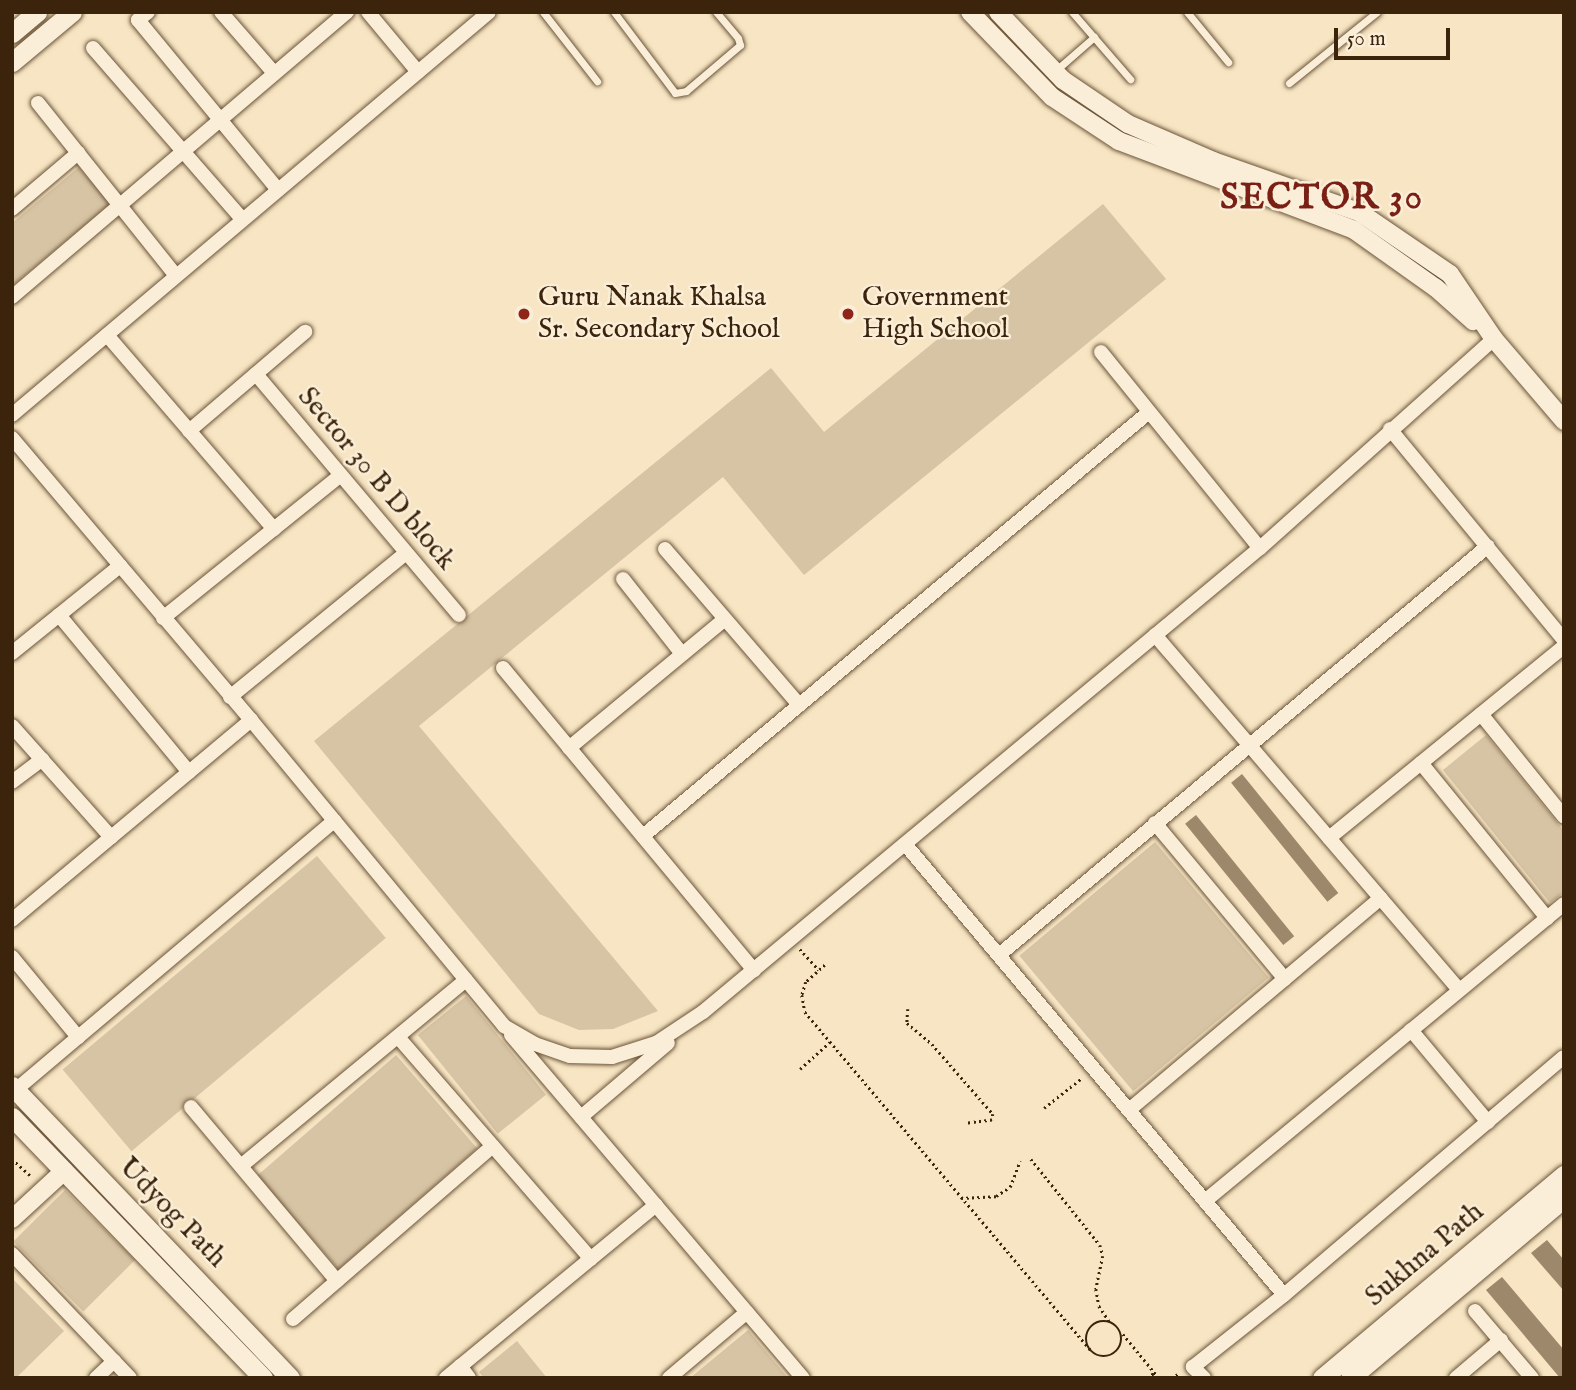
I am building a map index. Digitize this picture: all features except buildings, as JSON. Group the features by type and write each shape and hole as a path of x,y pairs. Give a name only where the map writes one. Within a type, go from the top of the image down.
{"main road":[{"path":"12,33 37,12"},
{"path":"12,62 72,12"},
{"name":"Udyog Path","path":"13,1090 290,1378"},
{"name":"Udyog Path","path":"12,1117 263,1378"},
{"name":"Sukhna Path","path":"1322,1378 1564,1175"},
{"name":"Sukhna Path","path":"1350,1378 1564,1198"}],"street":[{"path":"148,12 138,20 278,190"},
{"path":"221,12 274,73"},
{"path":"12,297 220,117 347,12"},
{"path":"368,12 418,72"},
{"path":"12,415 489,12"},
{"path":"971,12 1052,97 1119,141 1354,230 1436,288 1494,339"},
{"path":"998,12 1054,72 1128,124 1213,161 1359,212 1450,274 1494,339 1564,421"},
{"path":"93,48 242,219"},
{"path":"38,103 176,276"},
{"path":"12,209 78,153"},
{"path":"190,431 306,332"},
{"path":"107,335 274,529"},
{"path":"581,1117 703,1012 1260,548 1390,429 1494,339"},
{"path":"1101,352 1260,548"},
{"name":"Sector 30 B D block","path":"256,374 458,615"},
{"path":"643,836 1149,412"},
{"path":"1390,429 1564,640"},
{"path":"12,438 251,720 504,1026 803,1378"},
{"path":"163,618 341,475"},
{"path":"999,955 1488,546"},
{"path":"666,549 799,705"},
{"path":"230,697 406,553"},
{"path":"12,653 120,566"},
{"path":"623,579 682,654"},
{"path":"59,615 189,772"},
{"path":"569,748 725,619"},
{"path":"1155,635 1459,990"},
{"path":"1329,838 1564,646"},
{"path":"503,668 754,970"},
{"path":"1481,714 1564,817"},
{"path":"12,920 251,720"},
{"path":"12,726 111,837"},
{"path":"12,782 42,759"},
{"path":"1421,763 1546,918"},
{"path":"13,1090 334,821"},
{"path":"1156,824 1285,979"},
{"path":"905,844 1284,1295"},
{"path":"1129,1110 1381,898"},
{"path":"1205,1201 1564,904"},
{"path":"12,957 78,1037"},
{"path":"241,1166 466,980"},
{"path":"504,1026 535,1044 570,1056 612,1057 656,1043 703,1012"},
{"path":"1411,1030 1488,1122"},
{"path":"398,1037 591,1259"},
{"path":"1203,1378 1193,1367 1284,1295 1564,1057"},
{"path":"191,1107 337,1281"},
{"path":"293,1319 493,1146"},
{"path":"12,1219 64,1171"},
{"path":"446,1378 465,1372 591,1259 656,1205"},
{"path":"12,1254 130,1378"},
{"path":"1475,1311 1532,1378"},
{"path":"669,1378 747,1312"},
{"path":"1456,1378 1501,1340"},
{"path":"96,1378 114,1361"}],"lane":[{"path":"542,12 597,81"},
{"path":"614,12 675,93 686,91 740,45 738,38 716,12"},
{"path":"1072,12 1130,79"},
{"path":"1187,12 1228,62"},
{"path":"1289,83 1377,12"},
{"path":"1054,72 1094,37"}],"path":[{"path":"791,939 819,970"},
{"path":"825,965 806,982 802,995 805,1012 1092,1352 1103,1357 1115,1354 1122,1344 1122,1332"},
{"path":"908,1009 906,1024 932,1044 993,1114 992,1120 966,1123"},
{"path":"800,1069 830,1042"},
{"path":"1044,1108 1094,1069"},
{"path":"12,1159 44,1189"},
{"path":"1031,1159 1100,1244 1103,1256 1096,1289 1099,1306 1159,1378"},
{"path":"961,1198 996,1196 1010,1187 1020,1161"},
{"path":"1092,1352 1086,1342 1088,1330 1097,1322 1109,1321"},
{"path":"1147,1378 1154,1372"}],"shaded area":[{"path":"79,167 110,204 12,286 12,223"},
{"path":"1103,204 1166,279 804,575 723,477 419,726 658,1011 613,1029 579,1030 539,1014 314,741 771,368 824,432"},
{"path":"1486,735 1564,831 1564,892 1550,903 1443,770"},
{"path":"1155,842 1269,978 1133,1091 1019,956"},
{"path":"317,856 386,938 131,1151 63,1069"},
{"path":"466,996 546,1095 498,1134 418,1035"},
{"path":"396,1055 477,1149 338,1269 257,1176"},
{"path":"65,1190 135,1260 83,1312 13,1242"},
{"path":"12,1278 64,1331 16,1378 12,1378"},
{"path":"748,1330 788,1378 690,1378"},
{"path":"517,1341 547,1378 484,1378 479,1372"}],"place":[{"name":"Guru Nanak Khalsa Sr. Secondary School","path":"524,314"},
{"name":"Government High School","path":"848,314"}],"district":[{"name":"SECTOR 30","path":"1322,199"}]}
